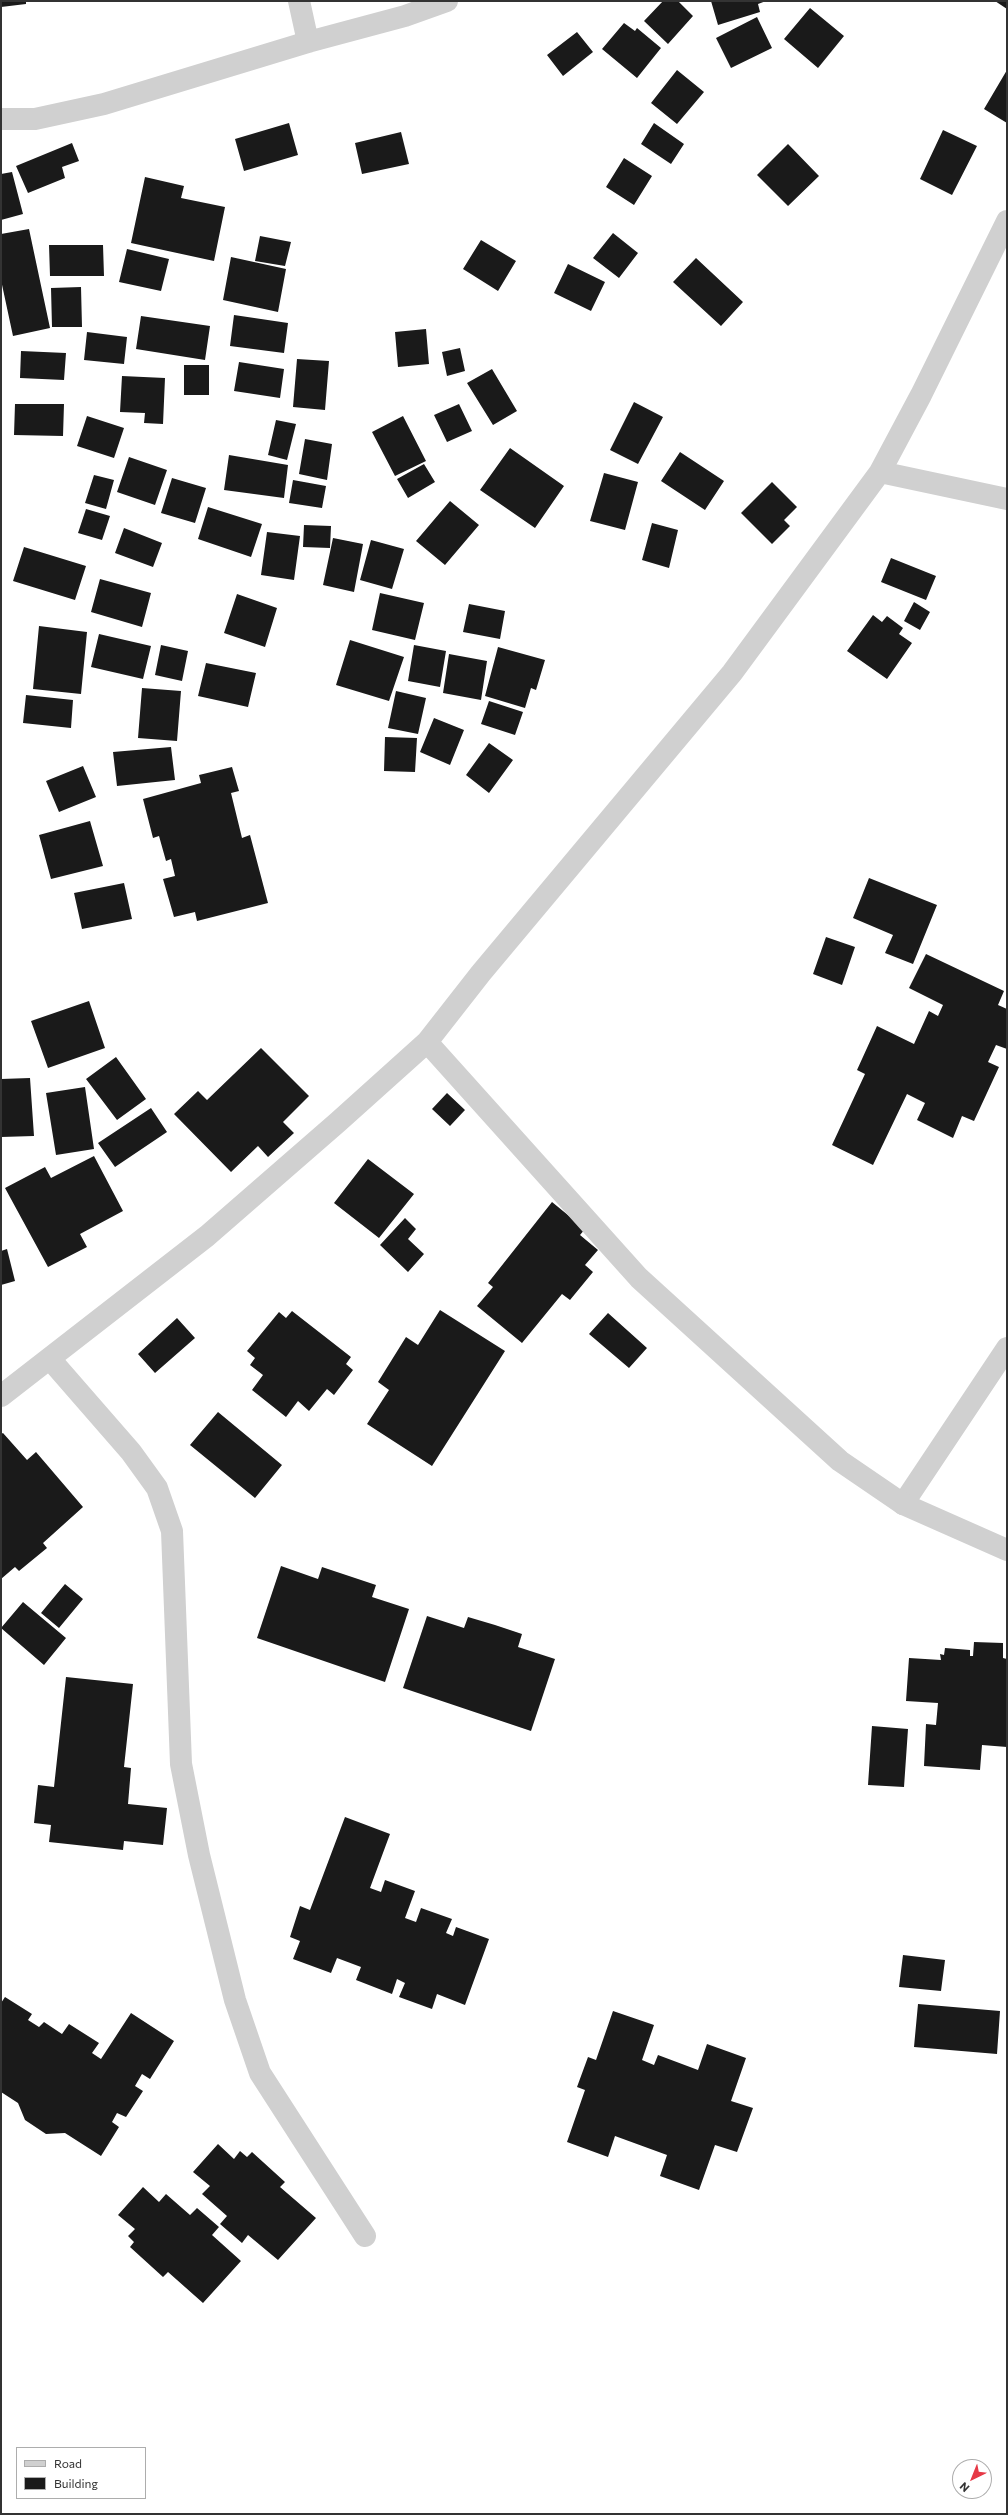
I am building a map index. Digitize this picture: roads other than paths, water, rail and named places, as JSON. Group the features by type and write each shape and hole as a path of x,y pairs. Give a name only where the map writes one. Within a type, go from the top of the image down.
{"street":[{"path":"299,1 308,42"},
{"path":"1,119 35,119 104,104 308,42 405,16 447,1"},
{"path":"1,1396 207,1236 427,1042 481,973 732,673 880,472 924,388 1007,221"},
{"path":"880,472 1007,499"},
{"path":"427,1042 639,1278 840,1460 903,1504 1007,1550"},
{"path":"903,1504 1007,1348"},
{"path":"50,1359 131,1452 157,1488 172,1530 181,1764 199,1855 235,2000 260,2073 365,2236"}]}
